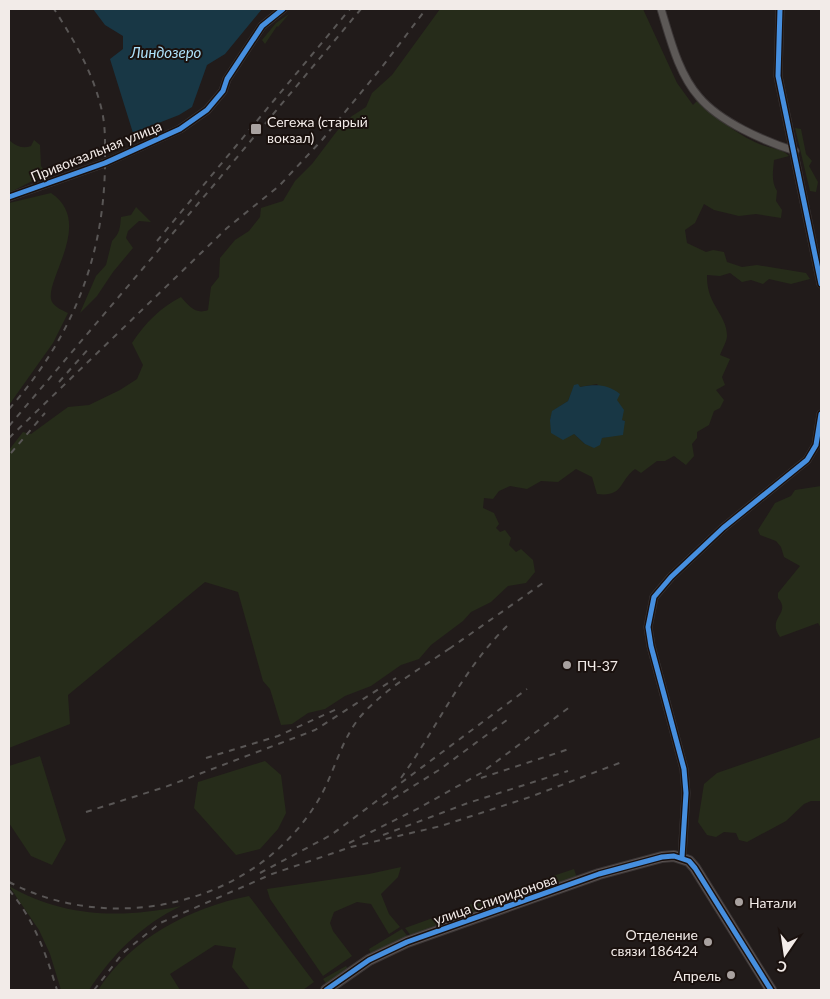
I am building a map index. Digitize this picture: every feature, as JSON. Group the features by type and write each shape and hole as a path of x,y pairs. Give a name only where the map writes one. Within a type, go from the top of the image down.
{"street":[{"name":"Привокзальная улица","path":"9,197 97,166 180,129 207,110 223,91 227,79 262,26 283,9"},
{"path":"661,9 681,66 698,96 710,107 745,130 774,144 795,151"},
{"path":"780,9 778,76 821,284"},
{"path":"770,990 695,868 689,861 682,858 686,793 684,769 651,646 648,627 650,608 654,597 695,554 813,453 819,436 821,414"},
{"name":"улица Спиридонова","path":"326,990 369,960 416,939 599,874 662,857 682,858"}],"green space":[{"path":"440,9 643,9 677,83 693,105 697,101 747,138 789,156 774,160 773,180 777,191 776,201 782,210 781,218 756,214 739,216 714,210 704,204 695,223 685,230 687,243 706,252 713,250 724,252 727,262 742,267 757,265 806,273 810,279 791,284 769,279 763,284 751,280 742,282 730,273 720,276 707,275 710,294 726,328 727,338 720,355 730,359 722,377 725,385 716,390 724,400 720,408 714,411 709,425 697,432 697,438 692,444 694,456 686,465 674,456 665,461 657,461 641,473 635,469 620,488 612,493 597,494 592,477 576,469 558,482 541,481 527,489 510,486 499,491 493,499 484,498 483,508 494,513 499,524 496,528 500,532 505,530 511,538 509,545 516,552 521,549 533,560 535,572 526,583 508,586 491,602 471,612 463,621 431,645 419,659 401,665 371,686 345,696 325,709 308,713 292,724 281,725 270,689 263,681 238,592 205,582 68,695 70,724 9,748 9,450 23,432 31,434 68,407 89,405 120,390 137,379 143,365 132,343 142,329 166,306 181,297 196,310 208,310 211,287 219,277 220,258 235,240 249,231 260,217 261,208 283,201 295,181 312,164 337,131 352,116 366,107 372,93 392,75","holes":["597,384 622,420 625,421 615,435 602,438 596,445 585,444 574,434 550,420 553,411 568,401 572,391 580,387"]},
{"path":"289,14 277,26 265,44 262,40 276,23"},
{"path":"795,128 801,129 806,154 812,161 809,166 818,182 816,192 810,191"},
{"path":"9,140 22,147 31,146 34,140 40,145 41,166 44,170 36,179 9,193"},
{"path":"51,193 64,205 69,220 65,251 51,293 52,302 68,313 53,343 9,405 9,203"},
{"path":"136,207 151,222 139,221 128,231 126,238 133,248 113,272 97,296 80,313 96,276 106,265 112,241 119,230 121,217 131,215"},
{"path":"821,486 821,628 818,623 780,637 776,630 777,620 782,608 778,593 800,566 784,557 781,547 776,541 760,535 758,530 775,503 791,496 795,490"},
{"path":"821,737 821,801 811,801 804,804 786,821 747,842 739,840 736,833 724,832 716,837 707,835 698,822 704,784 717,773"},
{"path":"40,756 66,840 52,865 31,856 9,823 9,766"},
{"path":"265,761 281,775 286,813 278,829 260,849 236,855 194,808 198,782"},
{"path":"401,867 398,877 381,894 389,914 400,927 389,934 371,904 357,902 334,912 330,923 333,931 352,956 323,976 270,899 267,889 369,874"},
{"path":"574,869 578,881 495,908 490,897"},
{"path":"9,886 50,904 92,913 136,913 181,906 141,931 108,964 89,990 61,990 50,954 39,930"},
{"path":"249,896 314,982 303,990 250,990 232,967 236,948 215,945 170,974 180,990 98,990 128,955 164,928 205,908"},
{"path":"483,900 486,910 412,937 405,928"},
{"path":"402,929 409,938 371,954 369,949"},
{"path":"346,966 351,973 330,989 323,979"}],"water":[{"name":"Линдозеро","path":"93,9 262,9 225,54 207,65 192,107 179,115 133,133 110,59 123,49 123,36 105,25"},
{"path":"578,384 580,387 596,385 611,388 620,394 617,400 624,410 622,420 625,421 623,435 602,438 600,445 594,448 585,444 574,434 563,440 551,433 550,420 552,411 568,401 574,385"}],"railway":[{"path":"9,409 50,355 80,296 91,265 103,199 105,143 101,107 93,81 82,56 54,9"},
{"path":"157,241 350,9"},
{"path":"9,426 361,9"},
{"path":"9,438 227,228 279,186 322,140 382,67 426,9"},
{"path":"59,382 90,347"},
{"path":"11,453 45,413"},
{"path":"449,649 543,583"},
{"path":"401,778 463,680 491,643 507,626"},
{"path":"9,882 49,898 91,907 135,908 177,901 218,888 256,867 289,839 316,804 328,782 347,738 360,717 392,688 453,646"},
{"path":"86,812 165,787 315,730 396,678"},
{"path":"260,873 331,835 527,689"},
{"path":"349,843 419,808 481,773 571,706"},
{"path":"206,758 278,736 337,709"},
{"path":"383,805 439,770 511,717"},
{"path":"481,778 572,748"},
{"path":"94,990 123,953 160,923 272,874 351,847 441,826 530,797 622,762"},
{"path":"383,835 468,803 568,771"},
{"path":"9,890 26,913 32,925 44,950 57,990"}],"cycle path":[{"path":"9,197 105,163 180,129 207,110 223,91 227,79 262,26 283,9"},
{"path":"780,9 778,76 821,284"},
{"path":"682,857 686,793 684,769 651,646 648,627 654,597 671,577 723,528 807,460 816,445 821,414"},
{"path":"326,990 369,960 407,942 599,874 662,857 674,856 689,861 695,868 771,990"}],"place":[{"name":"Сегежа (старый вокзал)","path":"256,129"},
{"name":"ПЧ-37","path":"567,665"},
{"name":"Натали","path":"739,902"},
{"name":"Отделение связи 186424","path":"708,942"},
{"name":"Апрель","path":"731,975"}]}
